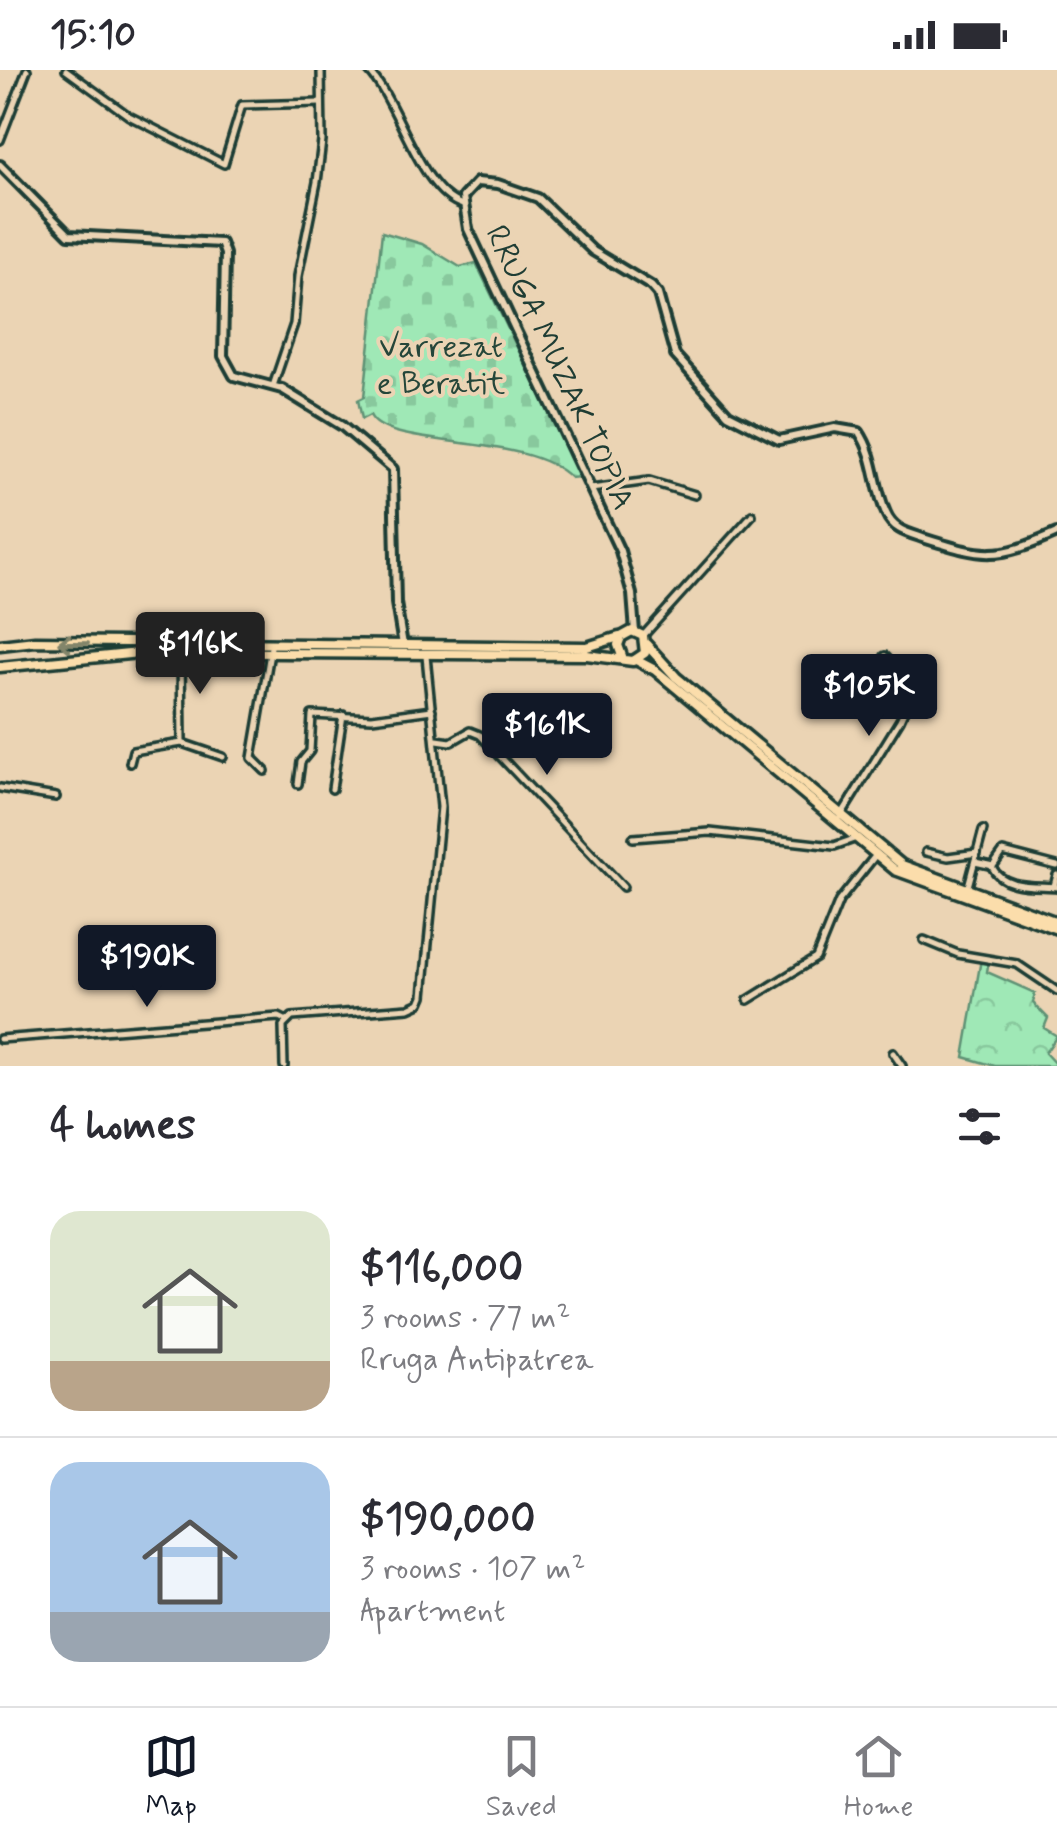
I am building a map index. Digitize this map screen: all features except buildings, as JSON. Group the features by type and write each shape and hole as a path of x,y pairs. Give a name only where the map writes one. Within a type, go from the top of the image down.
{"main road":[{"path":"404,652 426,656 599,646 623,635 641,637 660,663 875,856 910,878 1057,926"},
{"path":"622,656 618,645 623,635"},
{"path":"636,660 645,653 641,637"},
{"path":"35,641 37,662"},
{"path":"0,645 35,641 149,648 513,651 622,656 655,670 838,820 902,865 1057,926"},
{"path":"0,667 149,648 182,652 271,650"}],"street":[{"path":"0,140 26,70"},
{"path":"66,70 129,116 224,164 242,106 322,104"},
{"path":"273,386 294,321 298,276 322,150 321,70"},
{"path":"368,70 412,138 429,179 442,196 462,205"},
{"path":"0,165 69,235 220,243 225,254 224,364 234,376 273,386 331,418 393,468 396,603 404,652"},
{"name":"RRUGA MUZAK TOPIA","path":"641,637 620,551 480,257 462,205 466,190 477,182 498,184 532,196 594,251 650,286 658,294 675,355 711,398 743,423 786,441 835,428 856,429 870,455 887,516 901,530 980,555 1011,551 1057,533"},
{"path":"591,489 649,481 694,495"},
{"path":"641,637 752,514"},
{"path":"265,771 252,758 271,650"},
{"path":"182,652 182,742"},
{"path":"0,1039 279,1017 286,1021 300,1016 420,1004 441,808 426,656"},
{"path":"838,820 900,720 919,678 918,672 895,668 884,656"},
{"path":"298,784 301,762 310,751 312,715 372,718 432,710"},
{"path":"332,789 340,756 343,715"},
{"path":"436,740 446,743 470,732 480,735 623,887"},
{"path":"130,763 133,751 182,742 224,758"},
{"path":"0,788 56,797"},
{"path":"967,892 983,830"},
{"path":"633,838 710,832 834,846 854,839"},
{"path":"926,852 948,857 978,853"},
{"path":"992,867 1003,852 1057,866"},
{"path":"748,1000 816,958 839,900 875,856"},
{"path":"975,862 992,867 1000,878 1029,886 1056,886 1057,875"},
{"path":"924,940 958,954 987,955 1017,964 1057,990"},
{"path":"284,1066 286,1021"},
{"path":"894,1053 902,1066"}],"green space":[{"name":"Varrezat e Beratit","path":"382,232 422,244 460,267 476,263 580,477 571,478 550,464 523,454 402,434 381,426 370,415 362,419 358,400 364,397"},
{"path":"981,959 989,959 987,972 1035,993 1033,1003 1048,1018 1044,1028 1057,1036 1045,1053 1057,1066 995,1066 964,1057"}]}
